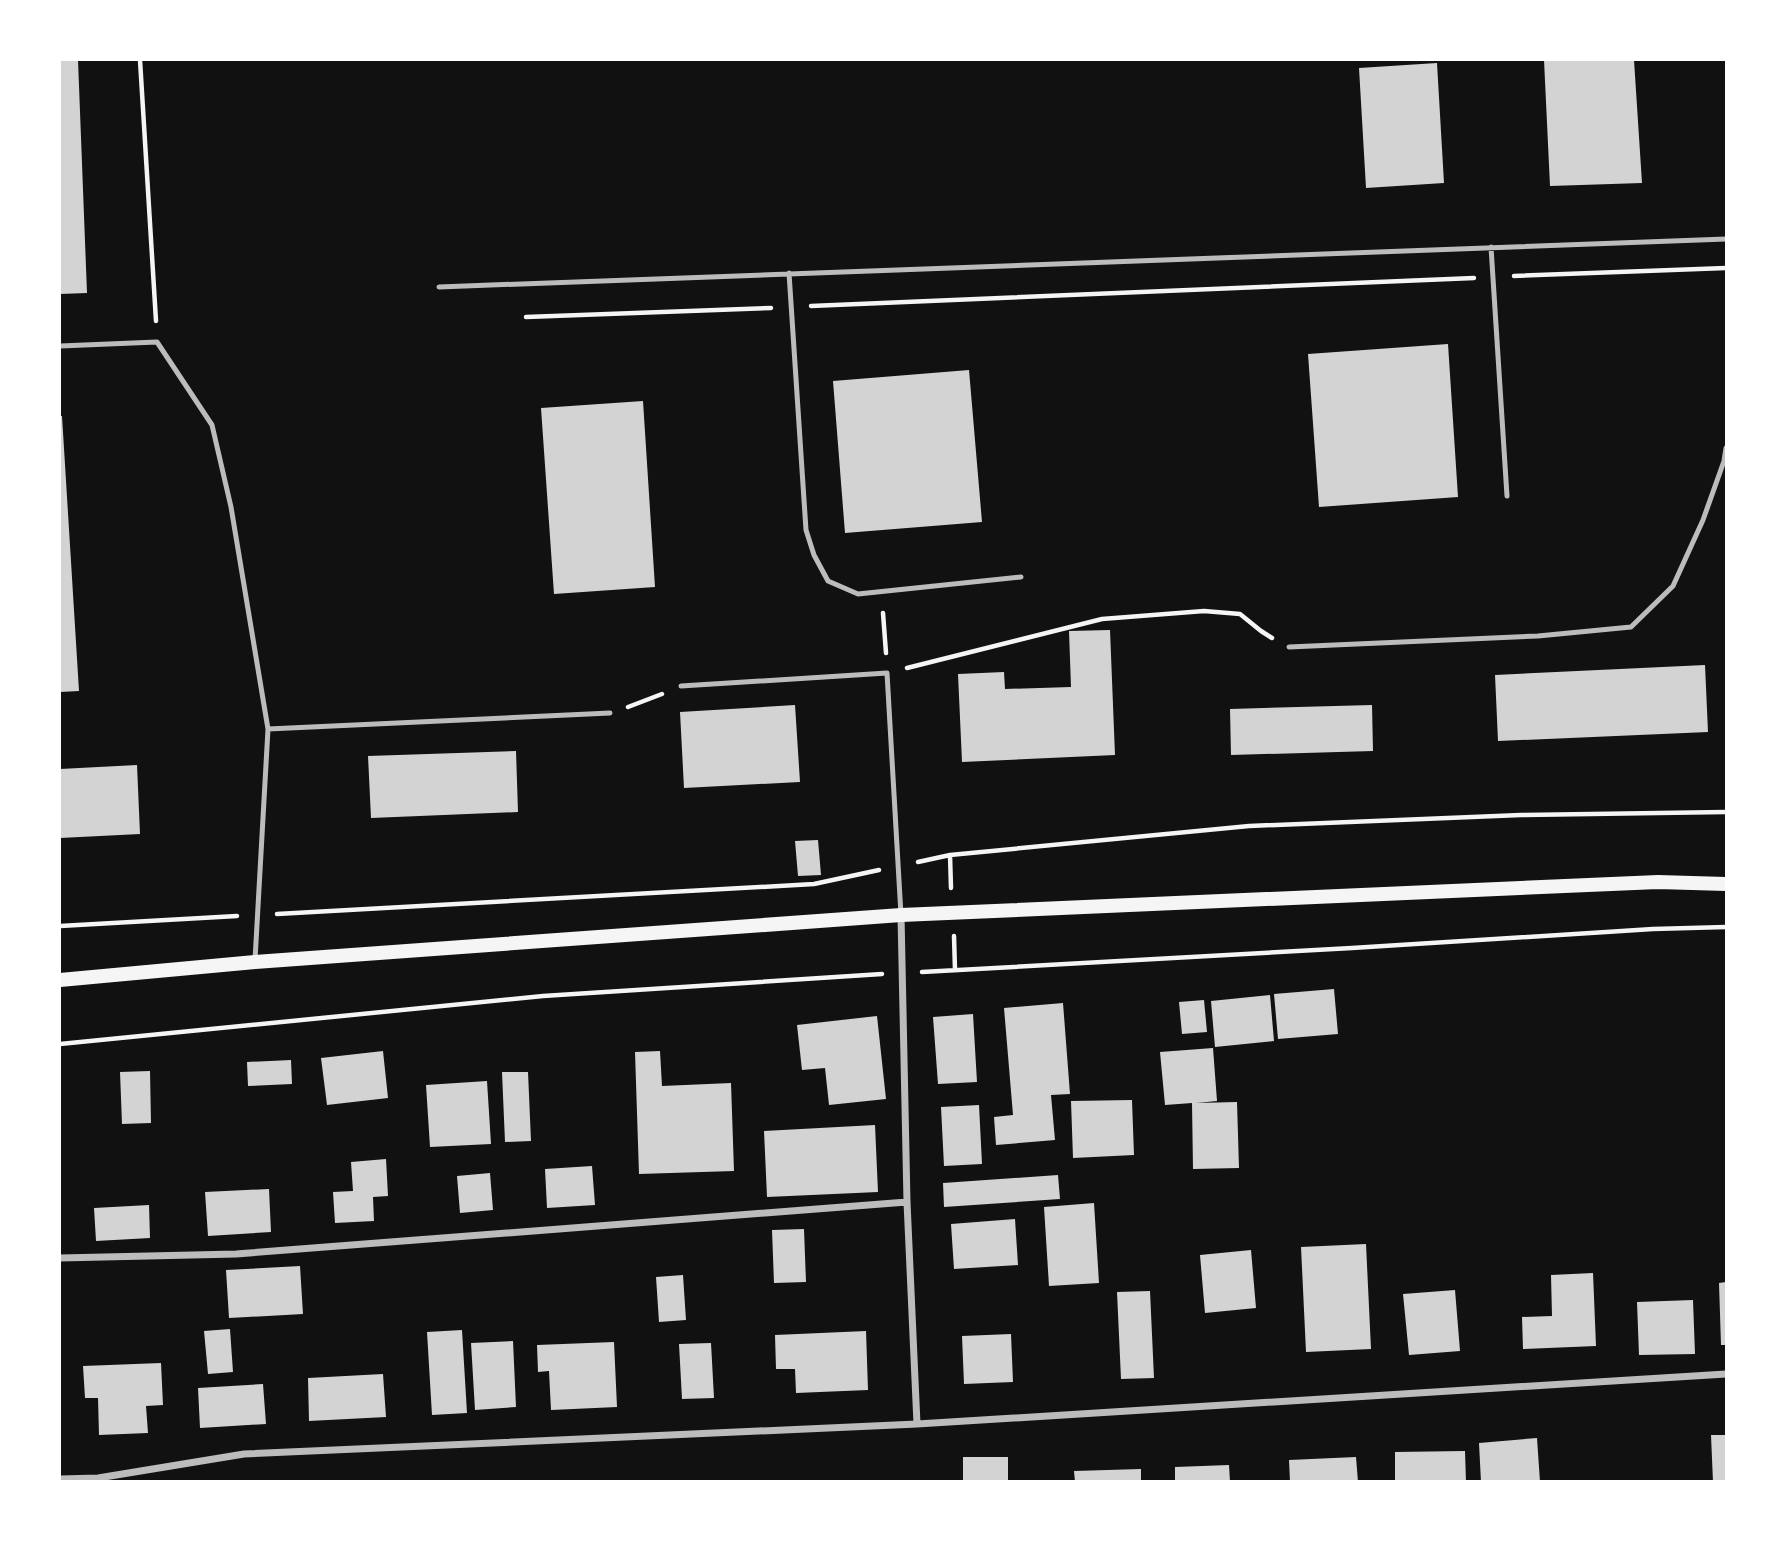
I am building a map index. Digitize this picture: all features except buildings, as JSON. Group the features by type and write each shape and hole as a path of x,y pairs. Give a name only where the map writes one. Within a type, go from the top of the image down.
{"main road":[{"path":"60,980 255,962 901,915 1658,882 1727,884"}],"street":[{"path":"901,915 906,1202 917,1424"},
{"path":"60,1258 236,1254 906,1202"},
{"path":"60,1479 98,1478 244,1454 917,1424 1727,1374"}],"lane":[{"path":"439,287 1727,239"},
{"path":"1491,247 1507,496"},
{"path":"789,273 806,530 814,555 828,581 858,594 1021,577"},
{"path":"60,346 158,342 212,425 231,507 268,729 255,962"},
{"path":"1289,647 1538,636 1631,627 1673,586 1703,520 1727,448"},
{"path":"681,686 887,673 901,915"},
{"path":"268,729 610,713"}],"path":[{"path":"140,60 158,342"},
{"path":"526,317 1727,268"},
{"path":"882,591 887,673 1102,619 1204,611 1240,614 1261,631 1289,647"},
{"path":"610,713 681,686"}]}
